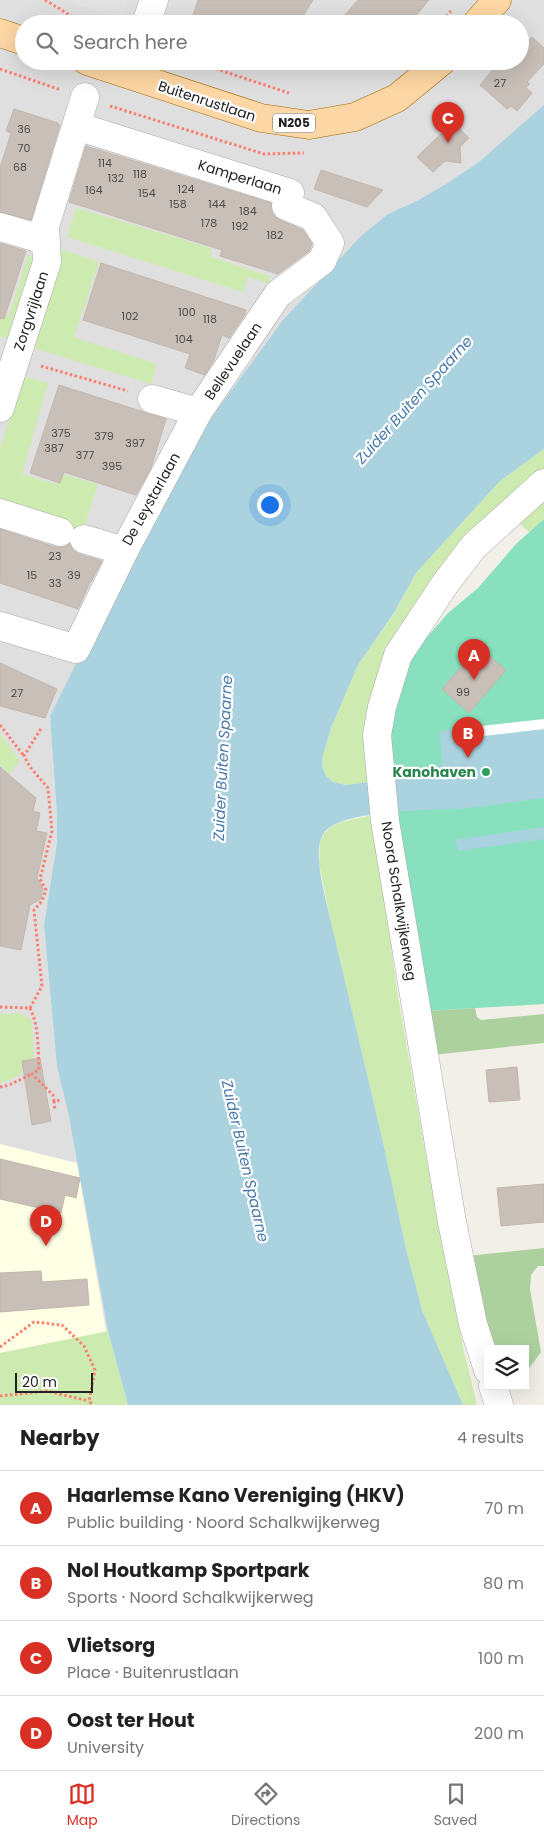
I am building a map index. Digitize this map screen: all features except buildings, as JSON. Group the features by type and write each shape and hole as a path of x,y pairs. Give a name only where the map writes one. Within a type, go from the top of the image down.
{"main road":[{"path":"484,15 497,0"},
{"path":"0,33 15,38"},
{"name":"Buitenrustlaan","path":"136,70 260,118 309,125 355,117 397,98 431,70"}],"street":[{"path":"149,15 154,0"},
{"name":"Zorgvrijlaan","path":"0,408 8,356 47,262 45,226 85,97"},
{"name":"Kamperlaan","path":"76,126 290,193 286,206 313,217 330,243 322,261 278,294"},
{"path":"0,227 45,240"},
{"name":"Bellevuelaan","path":"152,399 198,412 278,294"},
{"name":"De Leystarlaan","path":"0,514 124,551 198,412"},
{"name":"Noord Schalkwijkerweg","path":"484,1358 473,1324 452,1222 385,821 377,735 382,707 398,656 445,584 474,546 544,483"},
{"path":"0,626 76,649 124,551"},
{"path":"494,1390 499,1405"}],"path":[{"path":"45,0 70,15"},
{"path":"219,70 292,94"},
{"path":"8,356 122,389"},
{"path":"0,725 24,756 30,767 48,788 52,831 40,879 46,890 42,901 34,910 42,986 30,1008"},
{"path":"24,756 42,727"},
{"path":"0,1008 30,1008"},
{"path":"0,1087 9,1085 39,1070 35,1019 30,1008"},
{"path":"32,1074 53,1095 55,1111"},
{"path":"54,1101 62,1100"},
{"path":"0,1347 34,1322 62,1325 84,1346 95,1370 90,1401"},
{"path":"0,1396 48,1391 90,1401 93,1405"}],"shaded area":[{"path":"0,0 544,0 544,106 468,181 388,214 361,236 347,253 50,716 57,815 57,843 44,925 57,1067 68,1112 122,1405 0,1405"},
{"path":"64,0 128,0 124,15 108,15"},
{"path":"0,1144 77,1163 106,1330 124,1405 0,1405"}],"green space":[{"path":"76,208 211,248 211,257 269,276 270,284 248,277 243,292 67,237"},
{"path":"61,249 99,262 74,337 157,364 151,384 33,348"},
{"path":"28,255 36,256 11,340 0,336 0,314 9,317"},
{"path":"22,376 48,383 22,474 55,484 59,473 98,484 83,531 0,503 0,449"},
{"path":"544,449 544,469 433,583 369,782 346,785 333,782 326,776 322,767 323,755 331,728 358,665 394,614 416,573 500,481"},
{"path":"544,499 544,519 529,532 519,523"},
{"path":"544,519 544,1004 426,1011 398,820 390,742 403,665 448,613 478,588 516,544"},
{"path":"0,733 20,761 9,774 0,765"},
{"path":"373,815 397,990 438,1225 477,1405 463,1405 422,1310 406,1249 319,864 320,842 324,834 332,826"},
{"path":"475,1008 477,1017 481,1020 544,1014 544,1043 432,1055 426,1011"},
{"path":"19,1013 31,1019 34,1055 32,1068 0,1083 0,1014"},
{"path":"544,1248 544,1266 538,1266 531,1275 530,1289 541,1352 529,1368 529,1345 494,1345 470,1272 467,1256"},
{"path":"108,1331 128,1405 0,1405 0,1353"}],"water":[{"name":"Zuider Buiten Spaarne","path":"544,105 544,449 500,481 416,573 394,613 358,665 331,728 323,755 322,766 326,776 333,782 346,785 423,775 442,764 440,732 456,729 458,739 544,729 544,798 468,808 391,812 350,819 334,825 324,833 319,848 322,885 383,1142 406,1249 422,1310 463,1405 128,1405 108,1331 68,1112 57,1067 44,925 57,843 57,815 50,716 127,561 188,450 283,320 361,236 388,214 417,201 479,162"},
{"path":"544,827 544,839 458,851 455,840"}],"pier":[{"path":"544,719 544,729 458,739 456,729"}],"place":[{"name":"Vlietsorg","path":"448,143"},
{"name":"Haarlemse Kano Vereniging (HKV)","path":"474,680"},
{"name":"Nol Houtkamp Sportpark","path":"468,758"},
{"name":"Kanohaven","path":"486,772"},
{"name":"Oost ter Hout","path":"46,1246"}]}
